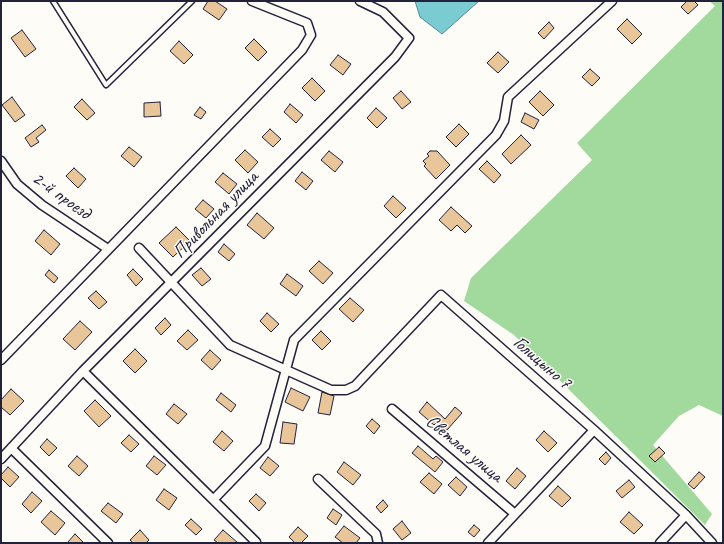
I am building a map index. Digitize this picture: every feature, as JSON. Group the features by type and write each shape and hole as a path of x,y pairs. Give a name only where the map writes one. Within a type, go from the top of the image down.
{"street":[{"path":"1,360 302,50 311,35 307,24 252,1"},
{"name":"Привольная улица","path":"1,459 83,371 172,284 395,57 409,38 383,12 360,1"},
{"path":"214,499 265,446 294,340 496,135 504,121 508,97 612,1"},
{"name":"2-й проезд","path":"1,162 17,184 32,197 108,249"},
{"path":"139,248 230,346 286,370"},
{"name":"Голицыно 7","path":"286,370 331,390 346,390 355,386 441,295 594,430 686,515 712,543"},
{"path":"83,371 256,542"},
{"name":"Светлая улица","path":"392,409 515,514"},
{"path":"488,543 594,430"},
{"path":"11,448 108,543"},
{"path":"318,480 376,534 378,543"},
{"path":"660,543 686,515"}],"lane":[{"path":"54,1 106,85 192,1"}],"green space":[{"path":"709,1 723,1 723,416 699,405 679,416 653,445 712,514 705,525 514,335 464,301 471,278 592,160 577,143 715,6"}],"water":[{"path":"415,1 479,1 442,34 420,17"}],"building":[{"path":"208,1 215,1 227,9 219,20 203,9"},
{"path":"687,1 694,1 698,5 688,14 681,7"},
{"path":"627,19 642,34 632,44 617,29"},
{"path":"549,22 554,28 544,39 538,33"},
{"path":"22,30 36,49 25,57 11,38"},
{"path":"254,39 267,52 258,61 245,48"},
{"path":"179,41 193,55 184,64 170,51"},
{"path":"498,52 509,62 498,73 487,63"},
{"path":"338,55 351,64 343,75 330,65"},
{"path":"590,69 600,78 592,86 582,77"},
{"path":"312,78 325,91 315,101 302,88"},
{"path":"401,91 411,102 402,109 393,98"},
{"path":"540,91 554,105 543,116 529,102"},
{"path":"12,97 25,115 15,122 2,105"},
{"path":"82,99 95,113 87,120 74,107"},
{"path":"160,102 161,116 144,117 144,103"},
{"path":"290,104 303,115 296,123 284,112"},
{"path":"200,107 206,112 201,119 194,115"},
{"path":"376,108 387,118 377,128 367,118"},
{"path":"525,113 539,120 534,129 521,122"},
{"path":"459,124 469,134 456,147 446,137"},
{"path":"42,125 46,130 36,138 39,142 31,147 25,138"},
{"path":"270,129 281,139 273,147 262,137"},
{"path":"521,135 531,145 511,164 502,154"},
{"path":"129,147 142,157 134,167 121,156"},
{"path":"245,150 258,162 248,173 235,160"},
{"path":"329,151 343,162 335,172 321,160"},
{"path":"430,151 437,151 450,165 436,179 424,166 426,164 423,161 429,156 427,154"},
{"path":"487,161 501,175 494,183 479,169"},
{"path":"74,168 86,179 78,188 66,176"},
{"path":"302,172 313,181 306,190 295,181"},
{"path":"223,173 237,184 229,194 215,182"},
{"path":"393,196 406,208 396,218 384,206"},
{"path":"203,200 214,209 206,218 195,209"},
{"path":"451,207 472,226 465,233 457,225 451,231 439,220"},
{"path":"257,213 274,228 264,239 247,225"},
{"path":"176,227 190,241 173,257 159,243"},
{"path":"44,230 60,244 51,255 35,241"},
{"path":"224,244 235,254 229,261 218,252"},
{"path":"319,261 333,273 323,284 309,271"},
{"path":"201,268 211,279 202,286 192,275"},
{"path":"133,269 143,279 136,286 127,275"},
{"path":"49,270 58,278 54,283 45,275"},
{"path":"287,274 303,286 296,296 280,284"},
{"path":"96,291 107,302 99,309 88,298"},
{"path":"350,298 364,310 353,322 339,309"},
{"path":"267,313 279,324 271,332 260,321"},
{"path":"165,318 171,325 161,335 155,328"},
{"path":"80,321 92,332 75,350 63,339"},
{"path":"188,330 198,340 187,350 177,341"},
{"path":"321,331 331,341 322,350 312,340"},
{"path":"135,349 147,361 135,373 123,361"},
{"path":"210,350 221,360 212,370 201,360"},
{"path":"291,388 310,397 303,411 285,402"},
{"path":"11,389 24,401 10,415 1,407 1,400"},
{"path":"322,392 334,396 330,415 318,413"},
{"path":"221,393 236,405 231,412 216,400"},
{"path":"95,400 111,416 99,427 84,411"},
{"path":"427,402 445,419 455,407 462,413 447,430 437,422 434,425 419,412"},
{"path":"174,404 187,414 178,424 166,414"},
{"path":"372,419 380,426 374,434 366,426"},
{"path":"283,422 297,424 294,444 280,443"},
{"path":"222,431 233,441 224,451 213,442"},
{"path":"544,431 557,443 548,452 536,440"},
{"path":"129,435 139,444 131,452 121,443"},
{"path":"47,439 57,448 49,456 40,447"},
{"path":"418,446 433,459 436,456 443,462 435,472 412,453"},
{"path":"659,447 665,453 655,462 649,456"},
{"path":"606,452 611,458 605,465 599,459"},
{"path":"77,456 88,466 79,476 68,466"},
{"path":"154,456 166,465 157,475 146,466"},
{"path":"268,457 279,466 270,476 260,468"},
{"path":"344,462 361,475 353,485 337,472"},
{"path":"8,467 19,477 10,487 1,478 1,475"},
{"path":"517,468 526,476 515,489 506,481"},
{"path":"699,472 705,477 694,489 688,484"},
{"path":"429,473 442,484 434,494 420,482"},
{"path":"456,477 467,487 460,496 448,485"},
{"path":"629,480 635,487 622,498 616,491"},
{"path":"558,486 571,498 562,507 549,496"},
{"path":"164,489 177,498 169,510 156,500"},
{"path":"32,492 42,501 31,513 22,504"},
{"path":"256,494 266,503 259,511 249,501"},
{"path":"383,500 388,506 381,513 376,507"},
{"path":"108,503 123,514 116,523 101,511"},
{"path":"333,509 342,515 336,525 327,518"},
{"path":"51,511 65,523 55,535 41,522"},
{"path":"629,512 643,525 634,534 620,522"},
{"path":"191,519 202,529 196,535 185,525"},
{"path":"402,521 411,533 402,540 393,529"},
{"path":"474,525 480,530 474,537 468,532"},
{"path":"344,526 360,538 356,543 343,543 335,537"},
{"path":"298,527 308,536 301,543 295,543 289,537"},
{"path":"140,530 149,540 146,543 133,543 130,540"},
{"path":"223,530 238,543 218,543 214,540"},
{"path":"75,534 84,543 67,543"}]}
